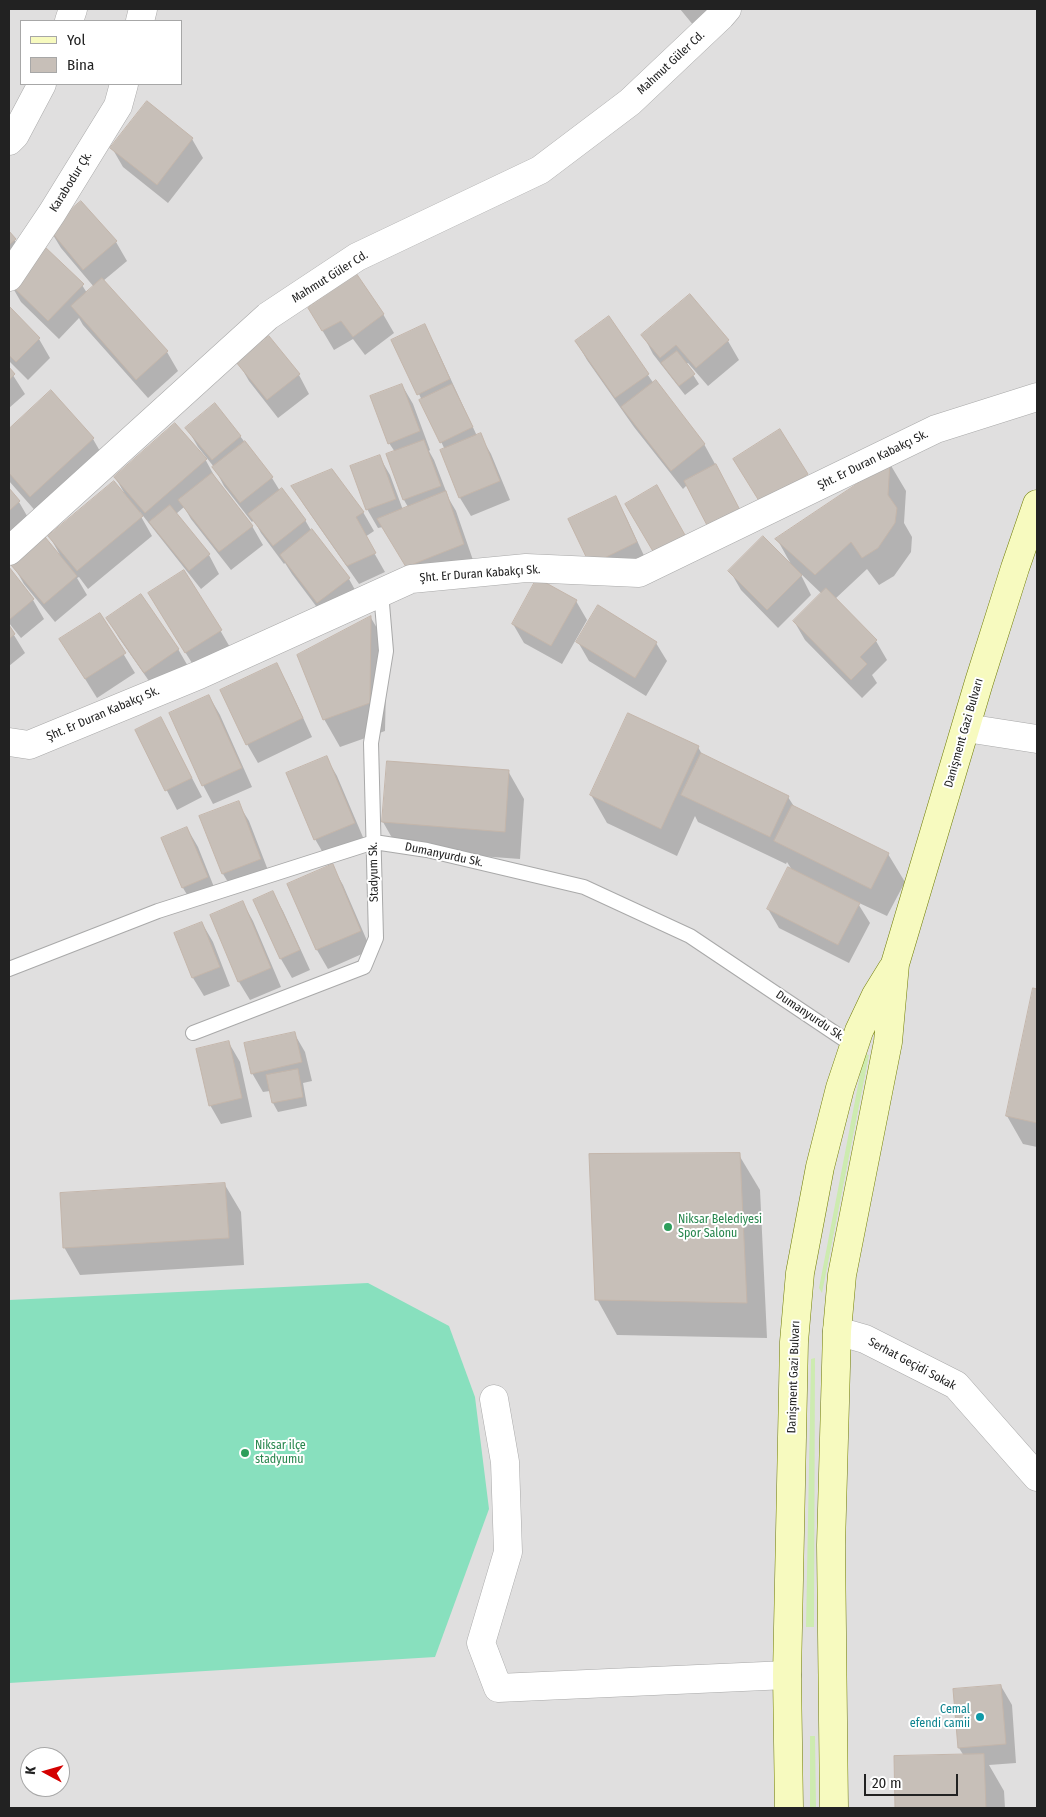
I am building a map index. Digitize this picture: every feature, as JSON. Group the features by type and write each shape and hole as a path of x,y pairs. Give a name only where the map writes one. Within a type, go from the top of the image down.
{"main road":[{"name":"Danişment Gazi Bulvarı","path":"834,1808 831,1545 837,1331 842,1275 888,1042 896,964 966,728 1037,504"},
{"name":"Danişment Gazi Bulvarı","path":"788,1808 787,1675 794,1342 800,1273 820,1167 840,1088 859,1031 876,995 896,964"}],"street":[{"name":"Mahmut Güler Cd.","path":"9,551 268,316 357,258 540,170 630,102 722,16 727,9"},
{"path":"9,141 15,135 41,85"},
{"name":"Karabodur Çk.","path":"9,277 52,213 118,106 124,85"},
{"name":"Şht. Er Duran Kabakçı Sk.","path":"9,742 29,745 198,675 411,579 526,568 639,573 936,429 1037,397"},
{"path":"966,728 1037,739"},
{"name":"Serhat Geçidi Sokak","path":"837,1331 865,1339 956,1385 1037,1477"},
{"path":"494,1399 505,1462 508,1552 481,1643 498,1688 787,1675"}],"lane":[{"name":"Stadyum Sk.","path":"193,1033 364,967 376,938 371,743 386,651 380,592"},
{"name":"Dumanyurdu Sk.","path":"9,969 158,911 374,842 427,850 584,887 690,936 854,1046"}],"shaded area":[{"path":"9,9 1037,9 1037,1808 9,1808"}],"green space":[{"path":"864,1054 869,1055 822,1293 819,1288"},
{"name":"Niksar ilçe stadyumu","path":"368,1283 449,1326 475,1397 489,1509 435,1657 9,1683 9,1300"},
{"path":"815,1358 814,1627 806,1627 811,1359"},
{"path":"810,1736 815,1736 816,1808 810,1808"}],"building":[{"path":"147,101 193,138 157,185 110,148"},
{"path":"81,201 117,241 83,270 49,229"},
{"path":"9,231 16,239 9,245"},
{"path":"44,246 84,284 48,321 9,283"},
{"path":"356,273 384,314 353,337 341,321 322,331 308,308"},
{"path":"102,278 168,351 136,380 71,306"},
{"path":"690,294 729,340 696,368 676,345 660,358 641,335"},
{"path":"9,306 40,338 16,362 9,355"},
{"path":"609,316 649,374 615,398 575,341"},
{"path":"425,324 450,379 417,395 391,340"},
{"path":"269,336 300,374 267,400 236,362"},
{"path":"677,351 695,374 679,386 661,363"},
{"path":"9,367 15,374 9,380"},
{"path":"656,380 705,444 671,471 621,407"},
{"path":"402,384 420,431 388,444 370,396"},
{"path":"452,384 473,427 440,443 419,400"},
{"path":"51,390 94,438 30,497 9,473 9,429"},
{"path":"215,403 241,436 212,460 185,428"},
{"path":"175,423 207,459 145,513 114,477"},
{"path":"780,429 808,474 761,504 733,459"},
{"path":"481,433 500,481 459,498 440,450"},
{"path":"424,440 441,486 403,500 386,454"},
{"path":"245,441 273,477 240,503 212,467"},
{"path":"380,455 396,499 366,510 350,466"},
{"path":"890,462 888,495 897,508 895,523 878,548 862,558 851,542 815,575 775,539"},
{"path":"716,464 741,512 709,529 684,481"},
{"path":"332,469 364,512 356,517 376,553 347,566 291,486"},
{"path":"212,473 253,526 219,552 178,500"},
{"path":"114,481 143,516 77,571 48,536"},
{"path":"657,485 685,535 654,553 625,504"},
{"path":"9,488 20,501 9,511"},
{"path":"282,488 306,520 273,546 248,514"},
{"path":"446,491 464,544 406,567 377,519"},
{"path":"616,496 637,542 590,565 568,519"},
{"path":"170,505 210,554 189,571 149,522"},
{"path":"312,529 350,578 317,603 280,555"},
{"path":"763,536 802,575 767,610 728,571"},
{"path":"45,537 77,576 44,604 11,565"},
{"path":"9,567 34,599 9,620"},
{"path":"184,570 222,630 185,653 148,593"},
{"path":"537,578 577,600 551,646 512,624"},
{"path":"826,588 877,640 860,657 867,664 851,680 793,621"},
{"path":"141,594 179,649 144,673 106,618"},
{"path":"598,605 657,642 635,678 576,642"},
{"path":"100,613 126,653 85,679 59,639"},
{"path":"371,616 370,703 323,720 297,655"},
{"path":"9,625 15,634 9,639"},
{"path":"277,663 303,718 246,745 220,690"},
{"path":"209,695 242,768 202,786 169,713"},
{"path":"628,713 699,746 661,829 590,795"},
{"path":"161,717 192,778 165,791 135,730"},
{"path":"701,753 789,796 770,837 681,795"},
{"path":"327,756 355,823 314,840 286,773"},
{"path":"387,761 509,770 505,832 382,822"},
{"path":"239,801 261,859 222,874 199,816"},
{"path":"792,805 889,853 871,889 774,841"},
{"path":"187,827 208,877 182,888 161,838"},
{"path":"333,864 361,931 316,950 287,884"},
{"path":"788,867 860,903 838,945 767,909"},
{"path":"273,891 300,950 280,959 253,900"},
{"path":"243,901 271,968 238,982 210,915"},
{"path":"202,922 220,967 192,978 174,933"},
{"path":"1033,988 1037,989 1037,1123 1006,1116"},
{"path":"295,1032 302,1062 251,1074 244,1043"},
{"path":"229,1041 242,1098 209,1106 196,1049"},
{"path":"298,1069 303,1097 272,1103 266,1075"},
{"name":"Niksar Belediyesi Spor Salonu","path":"740,1153 747,1303 595,1300 589,1154"},
{"path":"225,1183 229,1238 63,1248 60,1193"},
{"name":"Cemal efendi camii","path":"1001,1685 1006,1744 958,1748 953,1689"},
{"path":"984,1754 986,1808 895,1808 894,1756"}],"place":[{"name":"Niksar Belediyesi Spor Salonu","path":"668,1227"},
{"name":"Niksar ilçe stadyumu","path":"245,1453"},
{"name":"Cemal efendi camii","path":"980,1717"}]}
